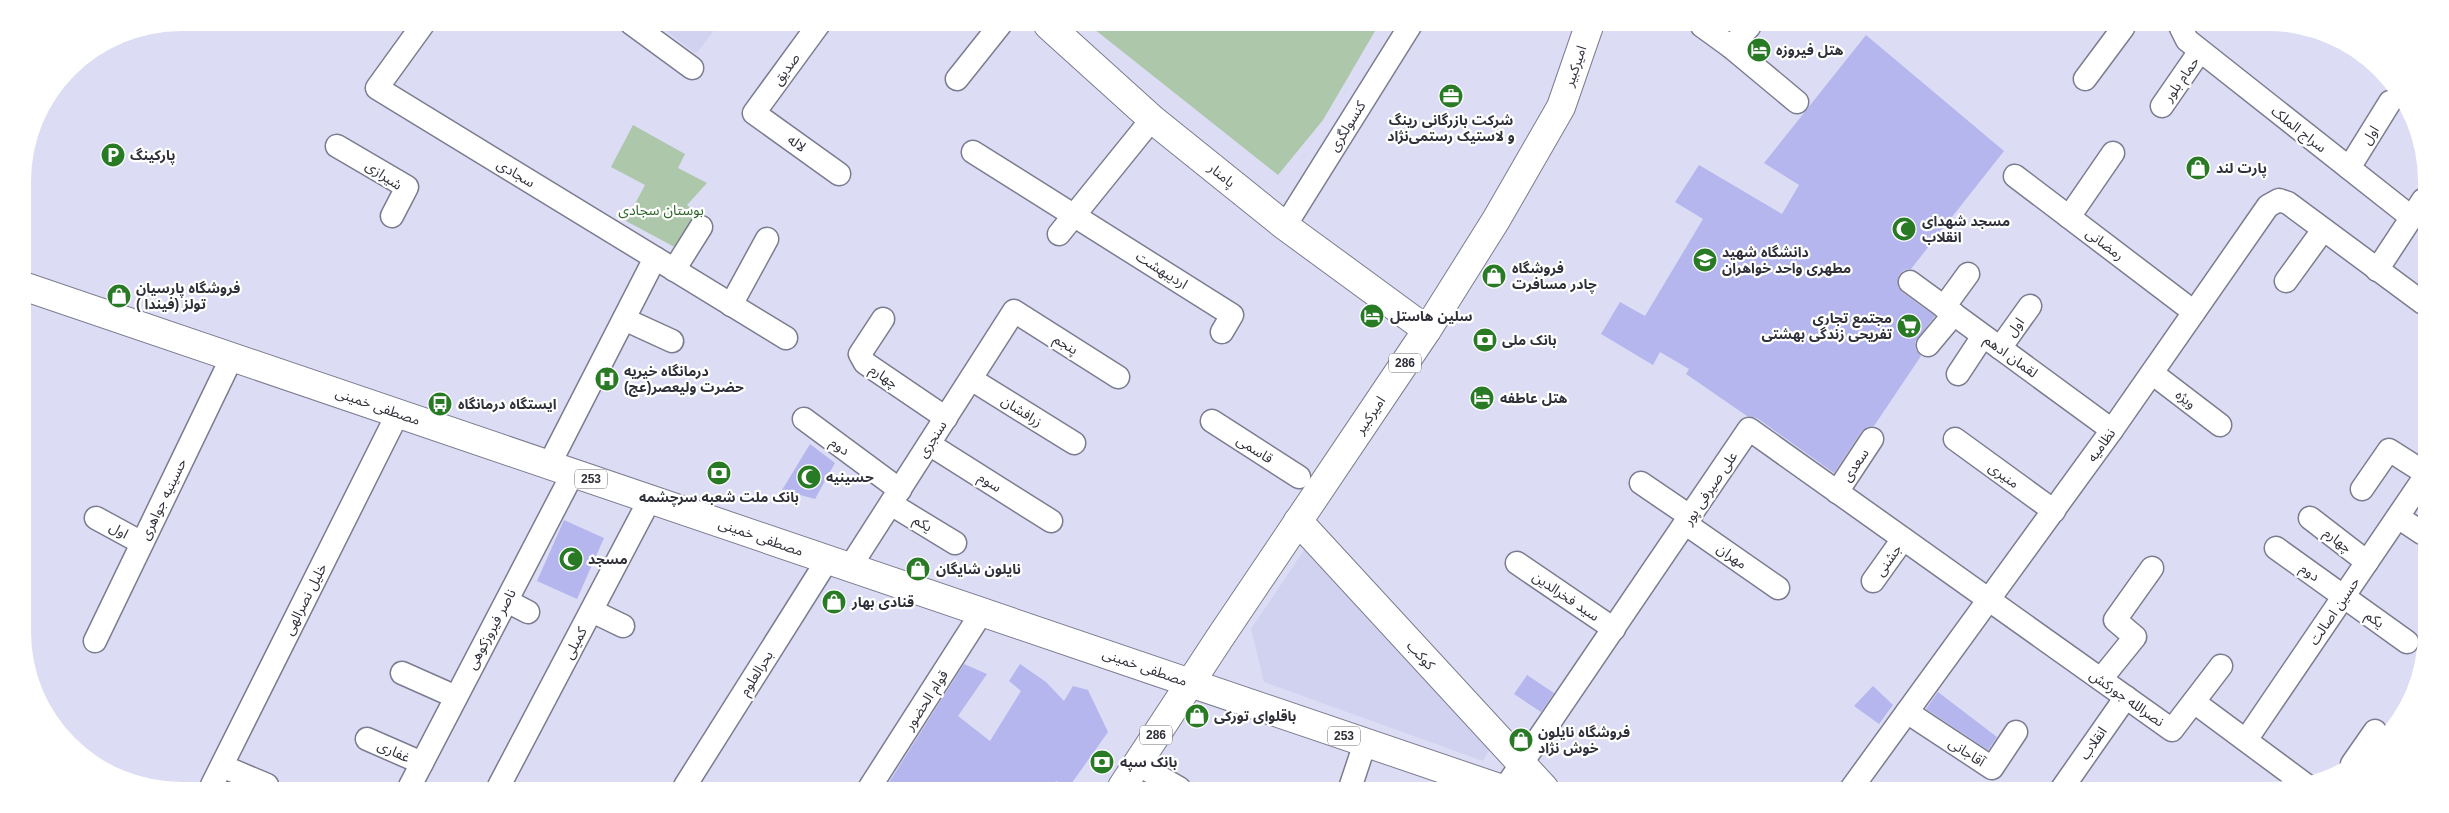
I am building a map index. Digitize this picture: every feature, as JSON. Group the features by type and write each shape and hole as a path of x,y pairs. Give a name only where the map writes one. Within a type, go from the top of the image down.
{"main road":[{"name":"امیرکبیر","path":"1126,782 1427,330 1496,220 1561,107 1587,31"},
{"name":"پامنار","path":"1055,32 1152,119 1285,226 1427,330"},
{"name":"مصطفی خمینی","path":"32,289 1479,781"},
{"name":"کوکب","path":"1298,521 1538,781"}],"street":[{"name":"کنسولگری","path":"1285,226 1407,31"},
{"path":"1709,31 1797,102"},
{"path":"1731,48 1745,31"},
{"path":"2085,78 2120,31"},
{"name":"سجادی","path":"418,32 377,88 786,338"},
{"path":"643,32 692,68"},
{"name":"صدیق","path":"754,113 813,32"},
{"path":"957,79 995,32"},
{"name":"حمام بلور","path":"2162,106 2189,40"},
{"name":"سراج الملک","path":"2189,40 2349,168 2417,209"},
{"name":"اول","path":"2349,168 2390,102"},
{"name":"لاله","path":"754,113 840,174"},
{"path":"1059,234 1152,119"},
{"name":"شیرازی","path":"337,146 407,187 392,216"},
{"name":"اردیبهشت","path":"973,152 1075,214 1232,315 1222,332"},
{"path":"2069,217 2113,153"},
{"name":"رمضانی","path":"2015,176 2194,312"},
{"name":"نظامیه","path":"1856,781 2112,430 2273,202 2279,200 2288,203 2418,299"},
{"path":"2377,270 2417,209"},
{"path":"674,270 700,227"},
{"path":"2286,281 2323,230"},
{"path":"731,305 768,238"},
{"path":"561,469 624,319 655,258"},
{"path":"1928,345 1968,274"},
{"name":"لقمان ادهم","path":"1910,282 2112,430"},
{"name":"اول","path":"1992,342 2030,306"},
{"name":"پنجم","path":"1014,311 1118,376"},
{"name":"سنجری","path":"839,563 895,497 1014,311"},
{"path":"624,319 672,342"},
{"name":"چهارم","path":"883,319 860,354 865,363 946,418"},
{"path":"1958,374 1992,342"},
{"name":"حسینیه جواهری","path":"94,641 232,357"},
{"name":"ویژه","path":"2152,373 2220,425"},
{"name":"زرافشان","path":"971,379 1074,443"},
{"name":"خلیل نصرالهی","path":"217,776 398,413"},
{"name":"دوم","path":"804,420 895,497"},
{"name":"قاسمی","path":"1212,421 1299,477"},
{"name":"علی صیرفی پور","path":"1510,781 1689,520 1749,429 1989,600"},
{"name":"سعدی","path":"1837,492 1872,439"},
{"name":"منیری","path":"1955,439 2054,510"},
{"name":"سوم","path":"929,444 1051,521"},
{"path":"2362,489 2390,450 2418,469"},
{"name":"ناصر فیروزکوهی","path":"412,782 506,600 561,469"},
{"name":"مهران","path":"1640,482 1778,588"},
{"name":"حسین اصالت","path":"2246,740 2418,488"},
{"name":"یکم","path":"895,497 955,543"},
{"name":"کمیلی","path":"501,782 650,499"},
{"path":"2398,517 2418,530"},
{"name":"اول","path":"96,518 142,543"},
{"name":"چهارم","path":"2310,518 2367,562"},
{"name":"جشنی","path":"1873,581 1903,538"},
{"name":"دوم","path":"2276,548 2344,597"},
{"name":"بحرالعلوم","path":"688,782 839,563"},
{"name":"سید فخرالدین","path":"1517,563 1614,629"},
{"path":"2102,679 2135,637 2115,620 2152,568"},
{"name":"یکم","path":"2344,597 2407,642"},
{"path":"506,600 528,612"},
{"name":"نصرالله جورکش","path":"1989,600 2172,730 2194,702"},
{"path":"592,611 623,626"},
{"name":"قوام الحضور","path":"873,782 982,612"},
{"path":"2221,666 2194,702 2298,778"},
{"path":"402,673 456,697"},
{"name":"انقلاب","path":"2067,781 2126,696"},
{"name":"آقاجانی","path":"1907,712 1992,768 2016,732"},
{"path":"2364,747 2375,731"},
{"name":"غفاری","path":"367,738 422,764"},
{"path":"1352,781 1365,743"},
{"path":"1137,764 1168,782"},
{"path":"217,776 250,782"}],"shaded area":[{"path":"667,32 713,32 696,54"},
{"path":"1304,550 1489,750 1483,761 1264,682 1251,629"}],"green space":[{"path":"1375,31 1323,120 1278,175 1097,32"},
{"name":"بوستان سجادی","path":"633,125 685,154 678,168 707,183 687,205 700,217 682,251 626,221 645,185 611,167"}],"building":[{"path":"1866,35 2004,151 1911,269 1904,270 1899,275 1898,287 1902,292 1935,316 1915,342 1916,350 1921,356 1874,426 1867,427 1861,432 1834,473 1757,418 1747,416 1686,374 1689,369 1660,352 1653,365 1601,334 1620,302 1645,316 1703,219 1675,202 1699,165 1782,214 1799,185 1764,163"},
{"name":"حسینیه","path":"810,444 835,463 815,499 782,490"},
{"name":"مسجد","path":"564,520 604,538 577,599 537,581"},
{"path":"964,664 987,674 958,716 990,741 1021,691 1009,681 1020,664 1046,682 1064,701 1073,686 1088,690 1108,732 1073,782 889,782"},
{"path":"1527,675 1554,693 1541,712 1514,694"},
{"path":"1873,686 1893,705 1879,724 1854,706"},
{"path":"1938,692 1997,737 1988,750 1926,709"}],"place":[{"name":"هتل فیروزه","path":"1759,50"},
{"name":"شرکت بازرگانی رینگ و لاستیک رستمی‌نژاد","path":"1451,96"},
{"name":"پارکینگ","path":"113,155"},
{"name":"پارت لند","path":"2198,168"},
{"name":"مسجد شهدای انقلاب","path":"1904,229"},
{"name":"دانشگاه شهید مطهری واحد خواهران","path":"1705,260"},
{"name":"فروشگاه چادر مسافرت","path":"1494,276"},
{"name":"فروشگاه پارسیان تولز (فیندا )","path":"119,296"},
{"name":"سلین هاستل","path":"1372,316"},
{"name":"مجتمع تجاری تفریحی زندگی بهشتی","path":"1909,326"},
{"name":"بانک ملی","path":"1485,340"},
{"name":"درمانگاه خیریه حضرت ولیعصر(عج)","path":"607,379"},
{"name":"هتل عاطفه","path":"1482,398"},
{"name":"ایستگاه درمانگاه","path":"440,404"},
{"name":"بانک ملت شعبه سرچشمه","path":"719,473"},
{"name":"حسینیه","path":"809,477"},
{"name":"مسجد","path":"571,559"},
{"name":"نايلون شايگان","path":"918,569"},
{"name":"قنادی بهار","path":"834,602"},
{"name":"باقلوای تورکی","path":"1197,716"},
{"name":"فروشگاه نایلون خوش نژاد","path":"1521,740"},
{"name":"بانک سپه","path":"1102,762"}]}
